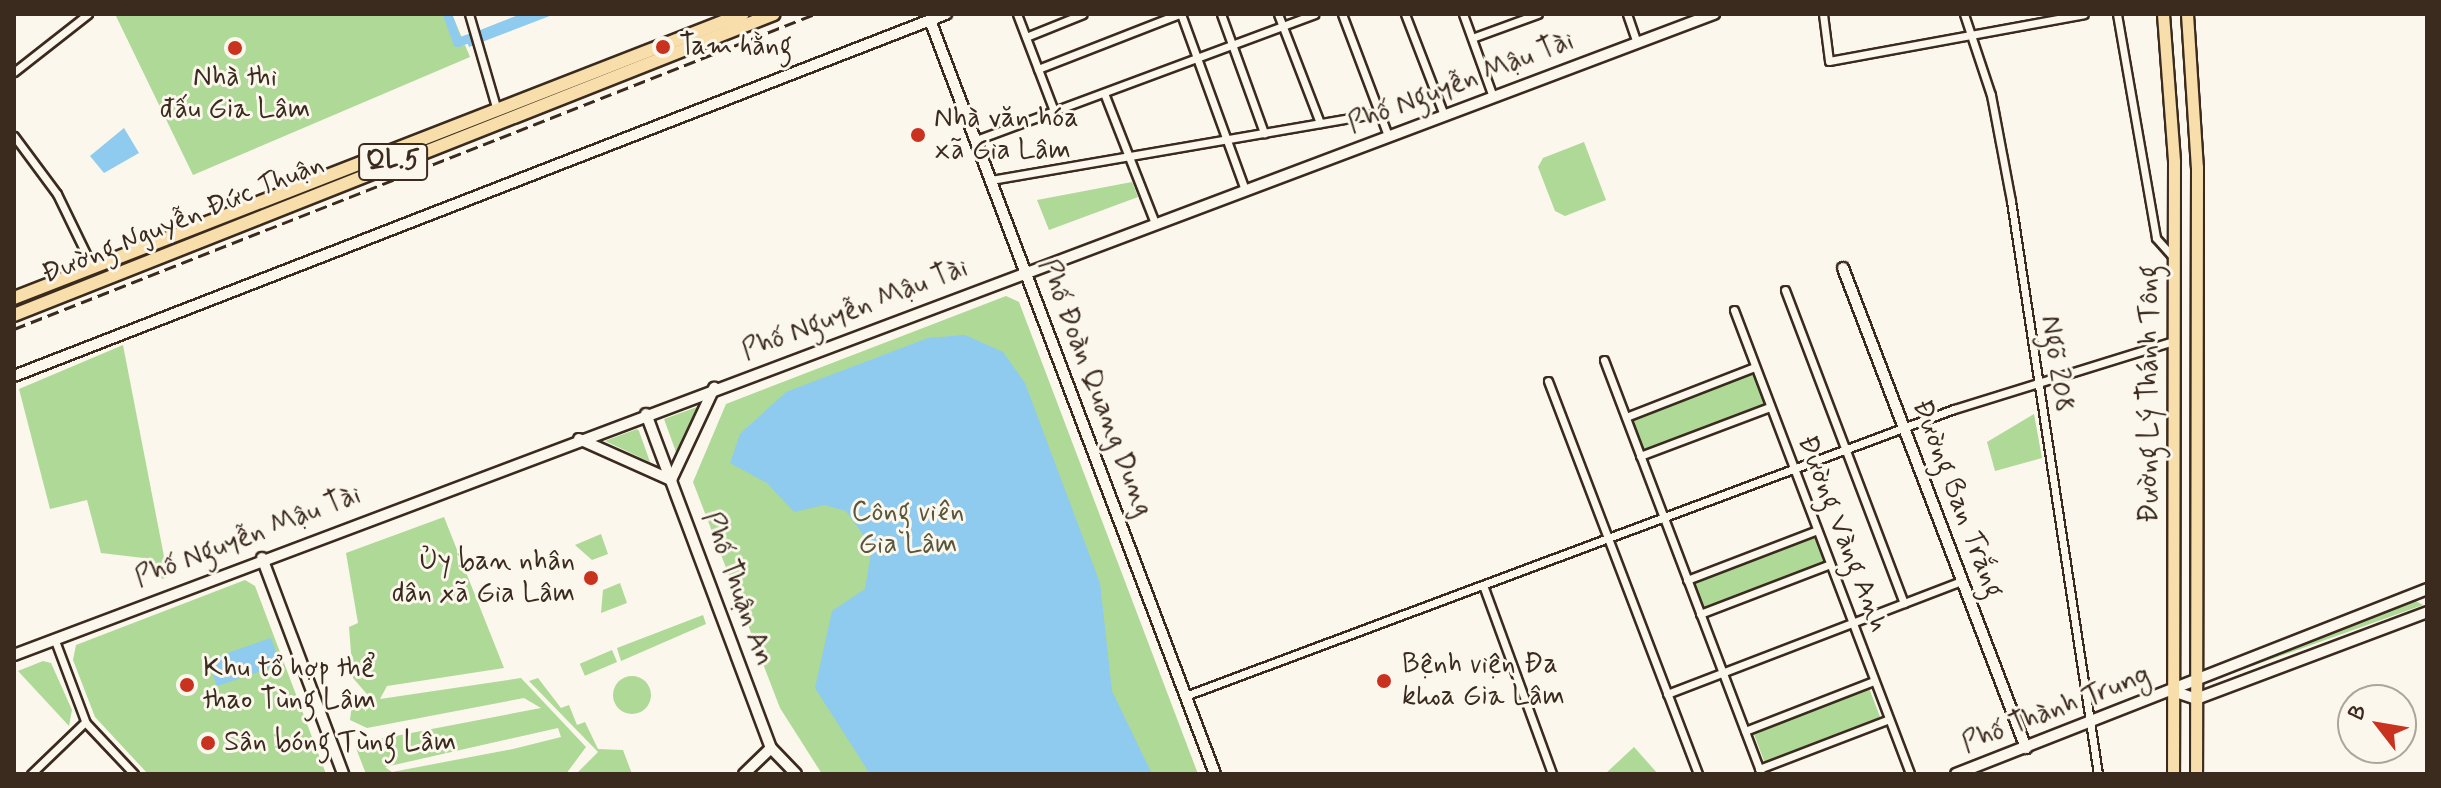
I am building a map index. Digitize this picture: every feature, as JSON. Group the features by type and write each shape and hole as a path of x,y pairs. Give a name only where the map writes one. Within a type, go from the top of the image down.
{"highway":[{"name":"Đường Nguyễn Đức Thuận","path":"14,315 496,107 743,14"},
{"name":"Đường Nguyễn Đức Thuận","path":"14,298 92,266 240,215 774,14"}],"main road":[{"name":"Đường Lý Thánh Tông","path":"2163,14 2174,175 2173,774"},
{"name":"Đường Lý Thánh Tông","path":"2187,14 2197,173 2196,774"},
{"path":"2174,175 2197,173"}],"street":[{"path":"14,72 88,14"},
{"path":"469,14 470,28 496,107"},
{"path":"14,376 946,14"},
{"path":"1017,14 1054,111"},
{"path":"1026,37 1083,14"},
{"path":"1038,69 1180,14 1245,190"},
{"path":"1221,14 1264,133"},
{"path":"1278,14 1320,123"},
{"path":"976,140 1314,14"},
{"path":"1342,14 1388,136"},
{"path":"1405,14 1444,115"},
{"path":"1463,14 1493,97"},
{"path":"1472,38 1538,14"},
{"path":"1627,14 1637,43"},
{"name":"Phố Nguyễn Mậu Tài","path":"14,655 53,636 1637,43 1691,18 1714,14"},
{"path":"1823,14 1829,61 2084,14"},
{"name":"Ngõ 208","path":"1964,14 2000,137 2098,774"},
{"path":"2117,14 2156,238 2174,258"},
{"name":"Phố Đoàn Quang Dung","path":"930,20 1215,774"},
{"path":"1104,93 1155,223"},
{"path":"991,180 1379,113"},
{"path":"14,136 57,194 92,266"},
{"name":"Đường Ban Trắng","path":"1843,268 2026,748"},
{"path":"1785,290 1904,603"},
{"name":"Đường Vàng Anh","path":"1734,310 1910,774"},
{"path":"1185,696 1904,428 2174,341"},
{"path":"1604,360 1760,771 1889,719"},
{"path":"1626,417 1755,367"},
{"path":"1548,381 1698,774"},
{"path":"579,439 671,480 714,388"},
{"path":"1640,456 1770,407"},
{"name":"Phố Thuận An","path":"646,414 771,748 796,774"},
{"path":"1687,580 1817,530"},
{"path":"262,558 343,774"},
{"path":"1700,614 1830,564"},
{"path":"1667,694 1962,581"},
{"path":"1483,585 1552,774"},
{"name":"Phố Thành Trung","path":"1956,774 2173,691 2196,675 2427,589"},
{"path":"2173,691 2196,699 2427,612"},
{"path":"53,636 85,722 134,774"},
{"path":"1745,731 1874,681"},
{"path":"31,774 85,722"},
{"path":"744,774 771,748"}],"green space":[{"path":"115,14 452,14 470,57 193,175"},
{"path":"1584,142 1606,200 1565,216 1555,211 1538,167 1543,158"},
{"path":"1132,182 1138,197 1049,230 1037,200"},
{"name":"Công viên Gia Lâm","path":"1006,296 1019,302 1198,774 822,774 780,708 693,482 726,404"},
{"path":"123,345 168,577 162,579 152,559 101,553 87,500 50,509 19,389"},
{"path":"1755,367 1770,407 1642,457 1626,416"},
{"path":"697,407 676,452 664,419"},
{"path":"2034,414 2042,458 1995,471 1987,442"},
{"path":"637,429 639,431 650,462 605,441"},
{"path":"444,517 504,668 387,686 380,699 521,678 586,747 566,774 366,774 356,748 364,742 541,708 524,698 367,728 350,720 352,704 372,700 353,678 349,627 358,623 346,553","holes":["558,728 561,737 392,772 385,767"]},
{"path":"1817,530 1830,564 1700,613 1687,580"},
{"path":"601,534 608,554 592,560 575,545"},
{"name":"Khu tổ hợp thể thao Tùng Lâm","path":"245,580 255,586 326,774 148,774 95,717 73,660 76,645"},
{"path":"620,583 627,603 601,613 603,590"},
{"path":"2414,600 2423,605 2224,676 2229,670"},
{"path":"703,615 706,624 621,661 617,648"},
{"path":"612,650 617,662 585,676 580,664"},
{"path":"43,661 51,663 72,710 69,726 18,671"},
{"path":"632,676 645,682 651,695 645,708 632,714 619,708 613,695 619,682"},
{"path":"538,678 561,708 569,705 577,725 585,722 598,749 623,750 632,774 576,774 598,752 529,681"},
{"path":"1869,688 1880,717 1764,761 1753,732"},
{"path":"1634,747 1658,774 1605,774"}],"water":[{"path":"521,14 555,14 469,47 465,36"},
{"path":"124,128 139,153 104,173 90,156"},
{"name":"Công viên Gia Lâm","path":"965,335 1003,352 1025,383 1100,583 1112,691 1152,774 870,774 815,688 832,611 865,589 872,547 846,511 824,505 794,512 767,483 730,463 740,434 786,392 928,338"},
{"path":"271,638 280,664 217,686 208,660"}],"waterway":[{"path":"447,14 457,42 474,36"}],"railway":[{"path":"14,329 815,14"}],"place":[{"name":"Tam hằng","path":"663,47"},
{"name":"Nhà thi đấu Gia Lâm","path":"235,48"},
{"name":"Nhà văn hóa xã Gia Lâm","path":"918,135"},
{"name":"Ủy ban nhân dân xã Gia Lâm","path":"591,578"},
{"name":"Bệnh viện Đa khoa Gia Lâm","path":"1384,681"},
{"name":"Khu tổ hợp thể thao Tùng Lâm","path":"187,685"},
{"name":"Sân bóng Tùng Lâm","path":"208,743"}]}
